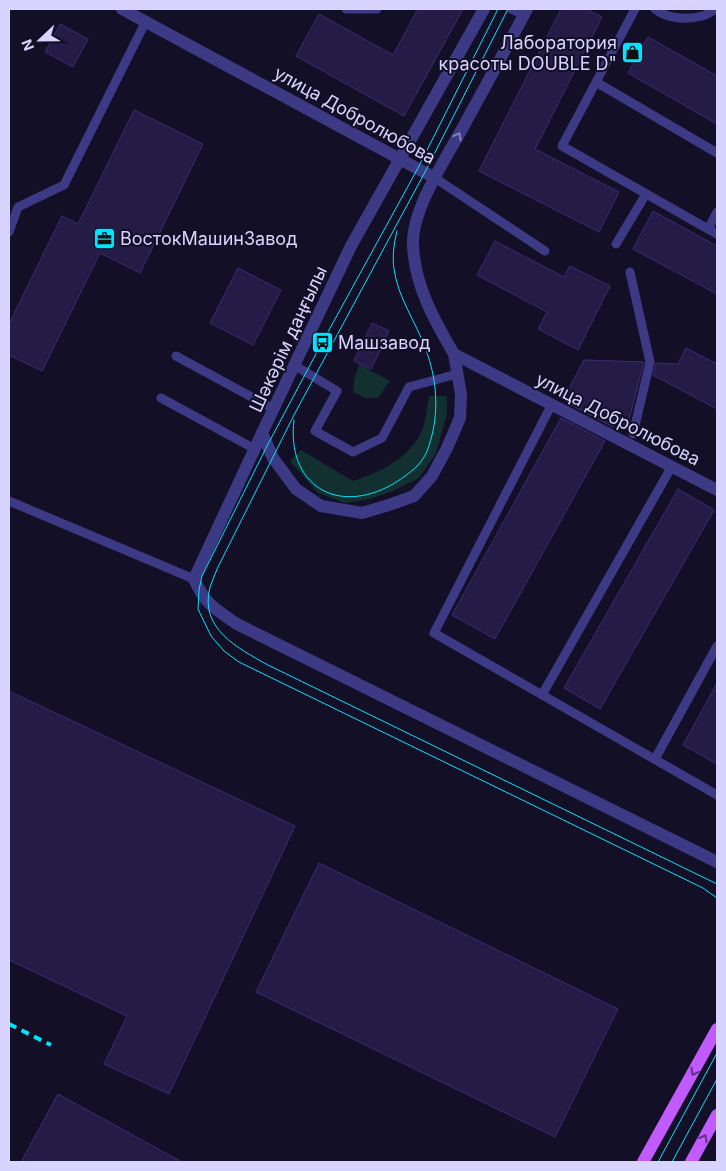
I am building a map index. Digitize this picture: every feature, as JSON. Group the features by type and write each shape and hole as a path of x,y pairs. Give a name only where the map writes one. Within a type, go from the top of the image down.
{"main road":[{"path":"643,1162 717,1029"},
{"path":"691,1162 717,1114"}],"street":[{"name":"улица Добролюбова","path":"122,9 435,178 418,215 413,243 418,279 436,323 454,354 717,490"},
{"name":"Шәкәрім даңғылы","path":"454,354 461,394 460,418 432,476 414,496 362,513 321,506 296,490 278,466 262,434 351,246 484,9"},
{"path":"435,178 526,12"},
{"path":"262,434 194,579 198,590 209,605 237,624 717,862"}],"lane":[{"path":"346,9 377,9"},
{"path":"511,9 526,12"},
{"path":"635,9 562,146 717,234"},
{"path":"655,9 680,19 703,16 716,9"},
{"path":"9,232 18,207 64,185 146,22"},
{"path":"596,82 717,153"},
{"path":"435,178 546,251"},
{"path":"616,244 646,194"},
{"path":"708,229 717,212"},
{"path":"630,272 650,362 632,434"},
{"path":"176,356 274,409"},
{"path":"294,365 337,391 315,431 353,452 382,438 409,387 457,374"},
{"path":"161,398 255,449"},
{"path":"552,404 434,633 717,795"},
{"path":"542,695 672,466"},
{"path":"9,501 194,579"},
{"path":"655,760 717,646"}],"green space":[{"path":"359,364 390,381 378,398 365,398 353,392 354,380"},
{"path":"429,396 447,396 447,414 436,453 419,478 393,491 370,499 345,503 318,493 290,461 301,450 353,481 385,468 403,455 418,438 423,428"}],"building":[{"path":"418,9 463,9 404,116 296,56 319,14 393,55"},
{"path":"561,9 586,9 602,17 535,149 619,192 599,232 479,171"},
{"path":"60,24 88,39 73,67 45,52"},
{"path":"648,37 717,76 717,124 628,73"},
{"name":"ВостокМашинЗавод","path":"134,110 203,144 140,273 100,253 42,371 9,355 9,324 62,216 78,224"},
{"path":"653,211 717,246 717,294 633,249"},
{"path":"495,241 564,277 570,266 610,286 578,350 538,329 547,312 477,275"},
{"path":"238,268 281,290 253,345 210,323"},
{"path":"372,323 389,331 371,369 354,361"},
{"path":"686,348 717,364 717,409 653,375 656,363 678,364"},
{"path":"584,360 644,362 627,427 616,421 613,427 569,404 573,398 566,394"},
{"path":"561,418 605,441 495,639 452,615"},
{"path":"678,489 714,510 600,709 564,688"},
{"path":"717,683 717,764 683,745"},
{"path":"9,691 295,826 169,1094 104,1064 127,1016 9,960"},
{"path":"319,863 618,1009 555,1137 256,992"},
{"path":"58,1094 182,1162 21,1162"}],"tram line":[{"path":"498,9 418,168 267,446 202,576 198,609 211,636 224,651 239,662 703,888 717,898"},
{"path":"508,9 425,172 295,413 217,569 210,587 208,602 210,615 216,626 234,644 268,665 717,884"},
{"path":"294,420 294,443 298,462 307,477 320,488 335,495 353,497 372,493 393,484 414,469 425,455 434,424 436,403 434,381 426,350 396,280 393,255 397,231"},
{"path":"658,1162 717,1053"},
{"path":"672,1162 717,1079"}],"railway":[{"path":"9,1024 51,1045"}],"place":[{"name":"Лаборатория красоты DOUBLE D\"","path":"633,52"},
{"name":"ВостокМашинЗавод","path":"104,238"},
{"name":"Машзавод","path":"322,342"}]}
